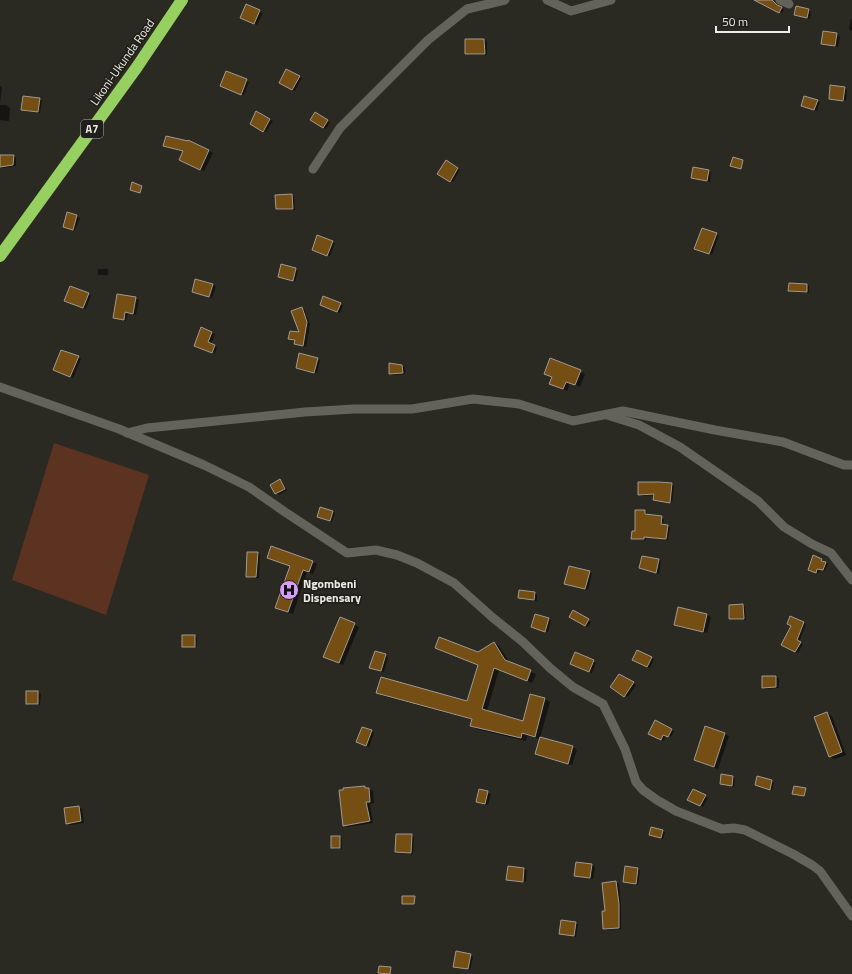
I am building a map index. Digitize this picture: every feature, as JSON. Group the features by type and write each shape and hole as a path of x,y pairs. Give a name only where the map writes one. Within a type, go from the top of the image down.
{"highway":[{"name":"Likoni-Ukunda Road","path":"0,256 137,67 182,0"}],"street":[{"path":"313,169 340,128 428,40 467,9 505,0"},
{"path":"547,0 571,11 611,0"},
{"path":"780,0 789,4"},
{"path":"0,387 127,433 204,465 249,487 347,553 376,550 397,555 417,563 454,583 573,687 604,704 625,749 636,782 642,790 676,811 722,829 734,828 745,830 812,865 820,872 852,916"},
{"path":"127,433 147,428 306,412 354,409 412,409 473,399 519,404 573,421 624,411 715,430 783,442 844,465 852,465"},
{"path":"605,414 639,425 680,447 758,501 784,527 812,544 831,553 852,580"}],"shaded area":[{"path":"54,443 149,475 106,615 12,580"}],"building":[{"path":"754,0 772,0 777,5 782,7 779,13"},
{"path":"246,4 260,10 254,24 240,18"},
{"path":"796,6 809,9 807,18 794,15"},
{"path":"823,31 837,33 835,46 821,44"},
{"path":"465,39 484,39 485,54 465,54"},
{"path":"286,69 300,76 292,90 279,83"},
{"path":"226,71 247,79 241,95 220,86"},
{"path":"830,85 845,87 843,101 829,99"},
{"path":"23,96 40,98 38,112 21,110"},
{"path":"804,96 818,100 814,110 801,106"},
{"path":"256,111 270,119 263,132 250,124"},
{"path":"315,112 328,120 323,128 310,120"},
{"path":"166,136 188,140 209,150 200,170 179,160 183,151 163,146"},
{"path":"0,155 14,155 13,165 0,167"},
{"path":"733,157 743,160 741,169 730,166"},
{"path":"446,160 458,168 450,182 437,174"},
{"path":"693,167 709,170 707,181 691,178"},
{"path":"132,182 142,186 140,193 130,190"},
{"path":"292,194 293,209 276,209 275,195"},
{"path":"67,212 77,215 73,230 63,227"},
{"path":"702,228 717,233 709,254 694,249"},
{"path":"317,235 333,241 327,256 312,250"},
{"path":"281,264 296,268 293,281 278,277"},
{"path":"195,279 213,284 209,297 192,292"},
{"path":"789,283 807,284 807,292 788,291"},
{"path":"70,286 89,293 83,308 64,301"},
{"path":"117,294 136,297 133,314 125,312 124,320 113,318"},
{"path":"323,296 341,303 337,312 320,305"},
{"path":"302,307 307,322 303,346 294,344 295,340 288,339 290,331 299,332 291,311"},
{"path":"201,327 212,332 208,342 215,345 212,353 194,346"},
{"path":"61,350 79,356 70,377 53,370"},
{"path":"299,353 318,358 314,373 296,368"},
{"path":"550,358 581,370 575,385 566,382 563,389 549,384 552,377 544,374"},
{"path":"389,363 402,365 403,373 389,374"},
{"path":"280,479 285,489 275,494 270,485"},
{"path":"638,482 672,483 670,503 653,500 654,494 638,495"},
{"path":"320,507 333,511 330,521 317,517"},
{"path":"635,510 645,510 645,514 662,516 661,524 668,525 666,539 644,537 644,539 631,539 632,531 635,531"},
{"name":"Ngombeni Dispensary","path":"271,546 313,561 309,572 303,570 288,612 275,608 290,566 267,558"},
{"path":"247,552 258,552 256,577 246,577"},
{"path":"813,555 822,559 821,561 826,562 823,570 817,569 816,573 808,570"},
{"path":"642,556 659,559 656,573 639,568"},
{"path":"569,566 590,571 585,589 564,584"},
{"path":"519,590 535,592 534,600 518,598"},
{"path":"743,604 744,619 729,619 729,605"},
{"path":"678,607 707,614 703,632 674,625"},
{"path":"573,610 589,619 585,626 569,617"},
{"path":"535,614 549,618 545,632 531,627"},
{"path":"790,616 804,622 797,640 801,642 795,652 781,645 791,626 787,624"},
{"path":"340,617 355,623 339,663 323,657"},
{"path":"182,635 195,635 195,647 182,647"},
{"path":"439,637 478,652 494,642 505,660 531,670 527,681 494,668 482,709 523,721 530,694 545,698 535,737 522,733 521,738 470,726 472,719 376,693 381,677 467,701 478,665 435,648"},
{"path":"637,650 652,657 647,667 632,660"},
{"path":"375,651 386,654 381,671 369,668"},
{"path":"575,652 594,660 589,672 570,664"},
{"path":"619,674 634,682 624,697 610,687"},
{"path":"762,676 776,676 776,687 762,688"},
{"path":"26,691 38,691 38,704 26,704"},
{"path":"827,712 842,752 829,757 814,717"},
{"path":"655,720 672,729 668,737 663,735 661,740 648,734"},
{"path":"705,726 725,733 714,767 694,760"},
{"path":"362,727 372,730 366,746 356,742"},
{"path":"540,737 573,746 568,764 535,754"},
{"path":"721,774 733,776 732,786 720,784"},
{"path":"757,776 772,780 770,790 755,785"},
{"path":"365,786 365,788 369,788 370,802 366,802 370,821 343,826 339,790 343,790 343,788"},
{"path":"794,786 806,788 804,796 792,794"},
{"path":"479,789 488,791 485,804 476,802"},
{"path":"693,789 706,795 700,806 687,800"},
{"path":"79,806 81,821 66,824 64,808"},
{"path":"651,827 663,830 661,838 649,835"},
{"path":"396,834 412,834 411,853 395,852"},
{"path":"331,836 340,836 340,848 331,848"},
{"path":"576,862 592,864 590,878 574,876"},
{"path":"508,866 524,868 523,882 506,880"},
{"path":"625,866 638,868 636,884 623,882"},
{"path":"616,881 619,904 619,928 603,929 602,911 605,911 602,883"},
{"path":"402,896 415,896 414,904 402,904"},
{"path":"561,920 576,922 574,936 559,934"},
{"path":"456,951 471,954 468,969 453,967"},
{"path":"379,966 391,967 390,974 378,973"}],"place":[{"name":"Ngombeni Dispensary","path":"289,590"}]}
